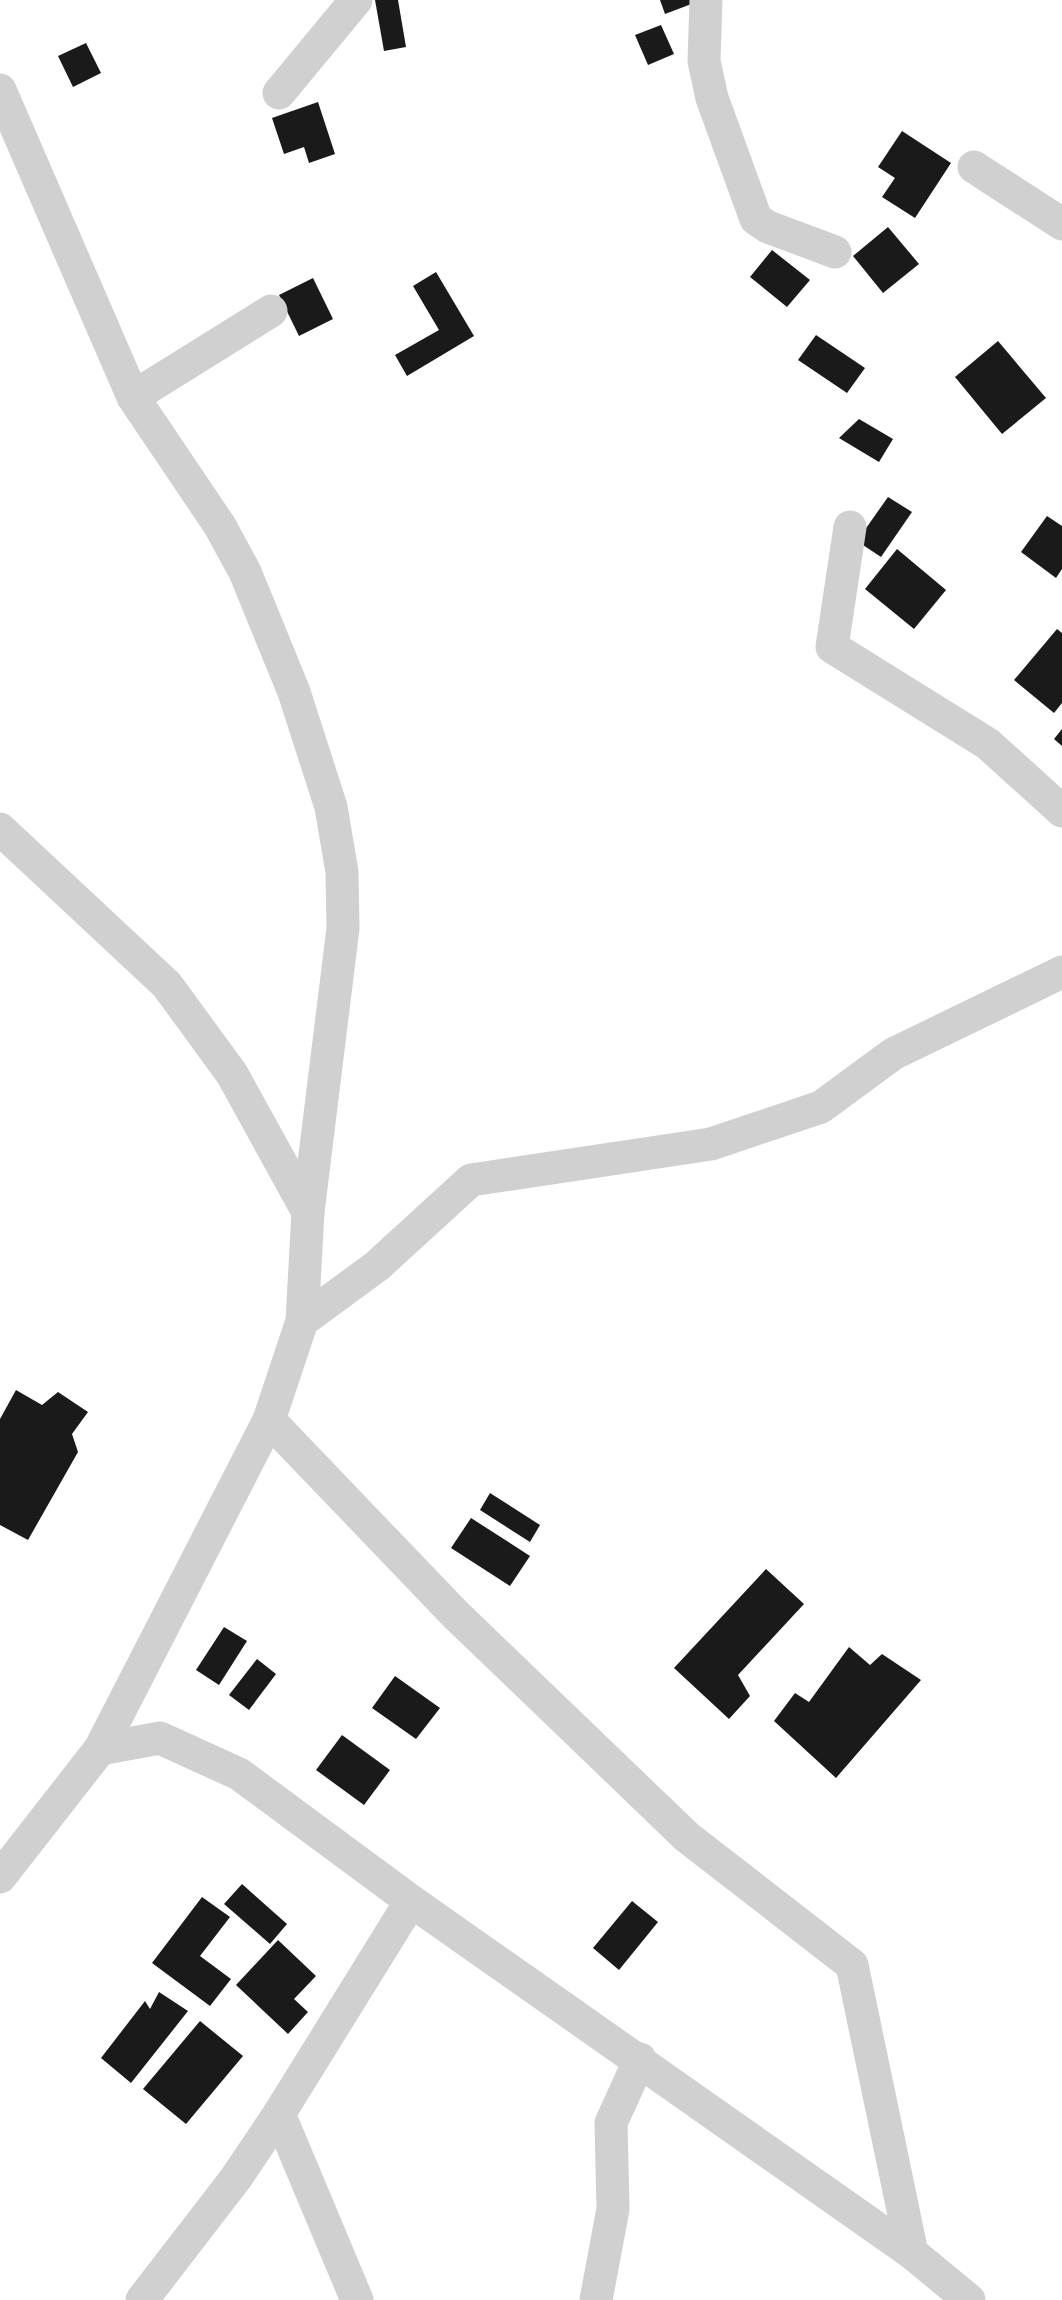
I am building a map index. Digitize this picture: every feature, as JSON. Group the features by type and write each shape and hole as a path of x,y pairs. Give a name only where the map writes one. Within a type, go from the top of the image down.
{"street":[{"path":"279,93 356,0"},
{"path":"706,0 704,61 712,98 756,219 768,227 835,252"},
{"path":"0,90 133,397 220,526 245,572 294,692 331,807 342,872 343,928 308,1212 302,1321 269,1420 100,1749 0,1877"},
{"path":"974,167 1062,224"},
{"path":"133,397 271,311"},
{"path":"850,527 832,647 988,744 1062,812"},
{"path":"0,829 167,985 232,1074 308,1212"},
{"path":"302,1321 377,1266 471,1180 711,1144 821,1107 893,1054 1062,972"},
{"path":"269,1420 455,1614 687,1837 852,1965 912,2253"},
{"path":"100,1749 160,1738 239,1774 411,1901 912,2253 969,2300"},
{"path":"142,2300 236,2178 279,2114 411,1901"},
{"path":"596,2300 613,2209 611,2123 640,2060"},
{"path":"279,2114 357,2300"}],"building":[{"path":"375,0 398,0 406,47 384,51"},
{"path":"660,0 702,0 665,14"},
{"path":"661,25 674,54 648,65 635,35"},
{"path":"86,43 101,73 73,87 58,56"},
{"path":"318,102 335,154 309,163 304,147 284,154 272,118"},
{"path":"902,131 951,163 915,218 882,197 895,178 878,167"},
{"path":"888,227 919,264 883,293 853,256"},
{"path":"772,250 810,280 787,307 750,277"},
{"path":"436,272 474,336 407,376 395,355 439,330 413,286"},
{"path":"313,278 333,319 299,336 279,295"},
{"path":"816,335 865,368 847,393 798,360"},
{"path":"998,341 1046,398 1002,434 955,377"},
{"path":"859,419 893,439 879,462 839,438"},
{"path":"888,497 912,512 881,557 857,541"},
{"path":"1047,516 1062,526 1062,569 1056,578 1021,552"},
{"path":"897,549 946,590 914,629 865,589"},
{"path":"1057,629 1062,633 1062,703 1054,713 1014,680"},
{"path":"1062,729 1062,746 1054,739"},
{"path":"16,1390 42,1405 58,1392 88,1412 72,1434 78,1452 28,1540 0,1525 0,1419"},
{"path":"490,1493 540,1525 530,1542 480,1510"},
{"path":"471,1518 530,1556 510,1586 451,1548"},
{"path":"766,1569 804,1604 738,1675 750,1696 729,1719 674,1668"},
{"path":"224,1627 247,1641 219,1685 196,1670"},
{"path":"849,1647 870,1665 882,1654 921,1680 836,1778 774,1721 795,1693 809,1702"},
{"path":"257,1659 276,1674 249,1710 229,1695"},
{"path":"395,1676 440,1708 416,1739 372,1708"},
{"path":"342,1735 390,1770 364,1805 316,1770"},
{"path":"242,1884 287,1924 270,1944 224,1904"},
{"path":"202,1897 230,1917 200,1956 231,1979 210,2006 152,1963"},
{"path":"632,1901 658,1922 619,1970 593,1948"},
{"path":"278,1940 316,1976 294,1999 308,2012 288,2034 236,1985"},
{"path":"159,1992 188,2011 131,2083 101,2058 145,2001 150,2009"},
{"path":"200,2021 243,2056 186,2124 143,2089"}]}
